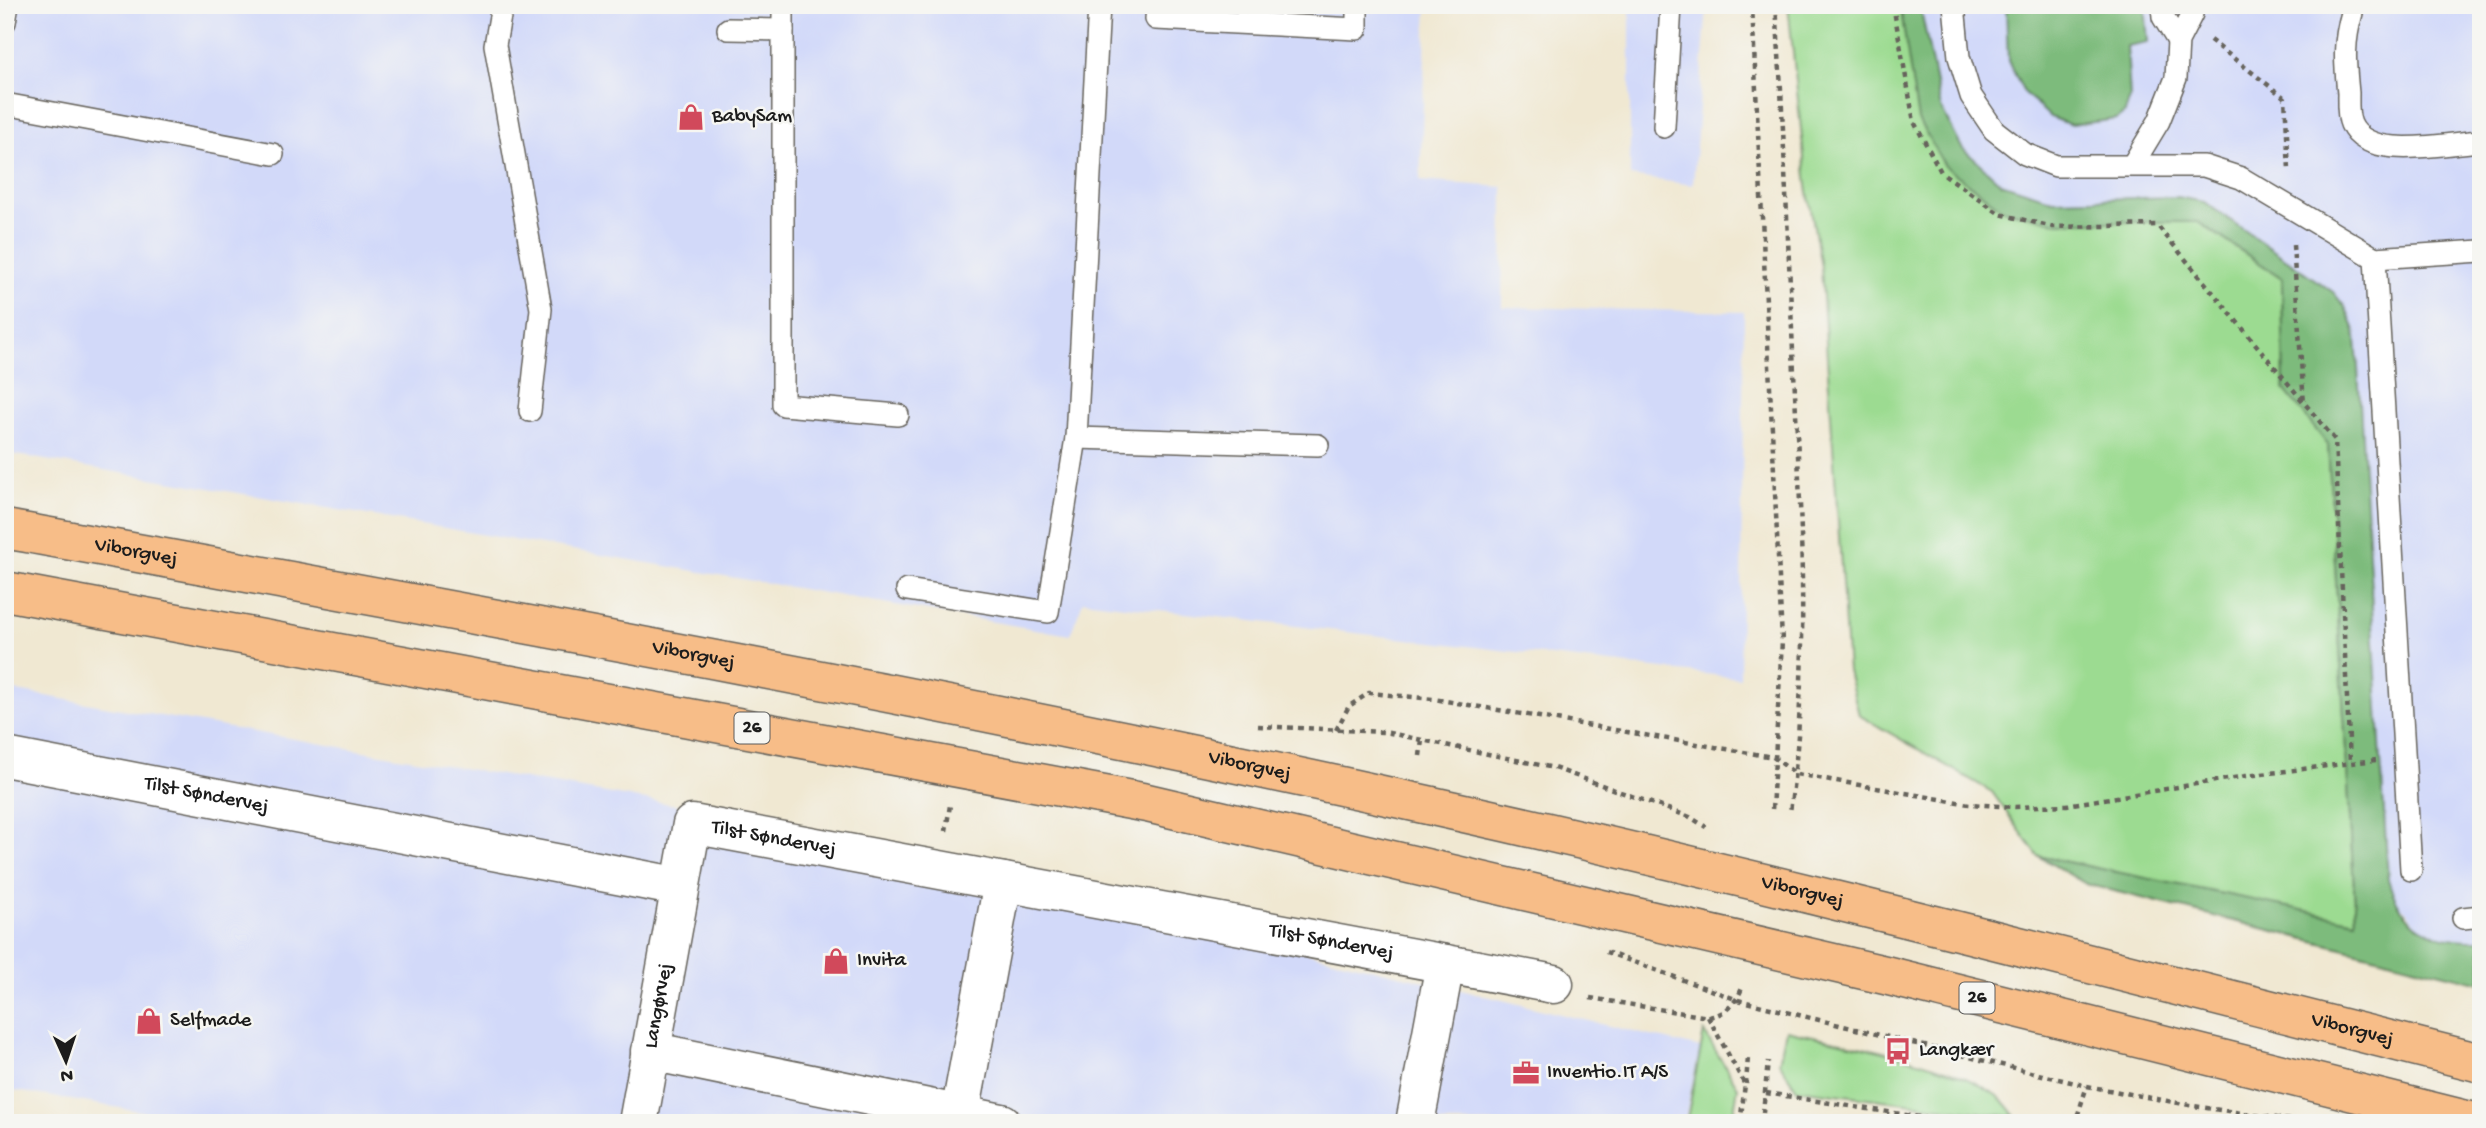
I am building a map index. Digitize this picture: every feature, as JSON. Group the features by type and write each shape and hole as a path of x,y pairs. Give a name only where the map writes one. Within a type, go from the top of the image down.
{"main road":[{"name":"Viborgvej","path":"5,529 600,638 1146,745 1407,801 1824,897 2481,1063"},
{"name":"26","path":"5,591 1147,803 1885,975 2477,1123"}],"street":[{"name":"Tilst Søndervej","path":"5,757 680,887 692,824 1554,984"},
{"path":"960,1114 1003,882"},
{"name":"Langørvej","path":"638,1123 680,887"},
{"path":"1415,1123 1445,964"},
{"path":"650,1051 1002,1123"}],"lane":[{"path":"5,22 8,5"},
{"path":"502,5 495,46 541,309 530,411"},
{"path":"783,5 783,405 898,415"},
{"path":"907,590 1048,612 1076,438 1100,5"},
{"path":"1157,5 1156,19 1357,29 1357,5"},
{"path":"1664,127 1671,5"},
{"path":"1954,5 1959,57 1971,96 1994,130 2025,154 2056,166 2204,166 2241,178 2375,258 2481,251"},
{"path":"2162,5 2163,17 2178,41"},
{"path":"2133,164 2160,121 2172,89 2176,78 2178,41 2192,14 2191,5"},
{"path":"2352,13 2344,41 2350,122 2357,135 2366,142 2385,148 2481,141"},
{"path":"728,29 783,30"},
{"path":"5,104 273,153"},
{"path":"2375,258 2411,870"},
{"path":"1076,438 1318,444"}],"path":[{"path":"1752,5 1782,641 1773,757 1772,810"},
{"path":"1776,5 1786,149 1802,523 1803,661 1796,774 1790,812"},
{"path":"1336,730 1349,706 1369,692 1434,699 1773,757 1796,774 1969,804 2015,807 2067,805 2350,762 2335,440 2157,225 2053,227 2000,214 1941,172 1913,122 1893,5"},
{"path":"1246,728 1385,733 1555,768 1690,817 1712,830"},
{"path":"1420,756 1422,740"},
{"path":"939,870 957,767"},
{"path":"1554,984 1559,993 1708,1017 1716,1016 1738,1000 1743,985"},
{"path":"1738,1000 2087,1086 2078,1115 2071,1123"},
{"path":"1708,1017 1745,1085"},
{"path":"1740,1123 1748,1057"},
{"path":"1762,1123 1768,1061"},
{"path":"1766,1093 1958,1123"}],"shaded area":[{"path":"5,5 1427,5 1420,181 1503,187 1502,307 1744,312 1740,678 1083,601 1070,635 5,453"},
{"path":"1563,5 1707,5 1693,185 1630,176 1630,9"},
{"path":"1920,5 2481,5 2481,940 2438,937 2421,929 2394,898 2388,879 2355,330 2204,202 2178,197 2053,200 2001,183 1962,148 1941,108"},
{"path":"5,689 756,819 1700,1048 1684,1123 212,1123 5,1089"}],"green space":[{"path":"1788,5 1900,5 1907,47 1945,166 2053,222 2198,222 2282,278 2284,389 2328,445 2356,922 2038,856 1992,792 1859,715 1848,671 1821,267 1807,186"},
{"path":"1900,5 1920,5 1941,108 1962,148 2001,183 2053,200 2178,197 2204,202 2333,292 2345,307 2355,330 2357,351 2388,879 2402,909 2422,928 2448,938 2481,940 2481,983 2086,884 2038,856 2356,921 2328,445 2284,389 2282,278 2198,222 2053,222 2002,209 1945,166 1918,120"},
{"path":"2006,5 2145,5 2148,42 2127,46 2130,98 2125,113 2117,119 2071,125 2050,117 2023,91 2008,61"},
{"path":"1786,1030 1876,1050 1947,1070 2001,1099 2015,1117 1797,1089 1779,1062"},
{"path":"1704,1032 1738,1087 1732,1123 1686,1123"}],"place":[{"name":"BabySam","path":"691,117"},
{"name":"Invita","path":"836,961"},
{"name":"Selfmade","path":"149,1021"},
{"name":"Langkær","path":"1898,1051"},
{"name":"Inventio.IT A/S","path":"1526,1073"}]}
